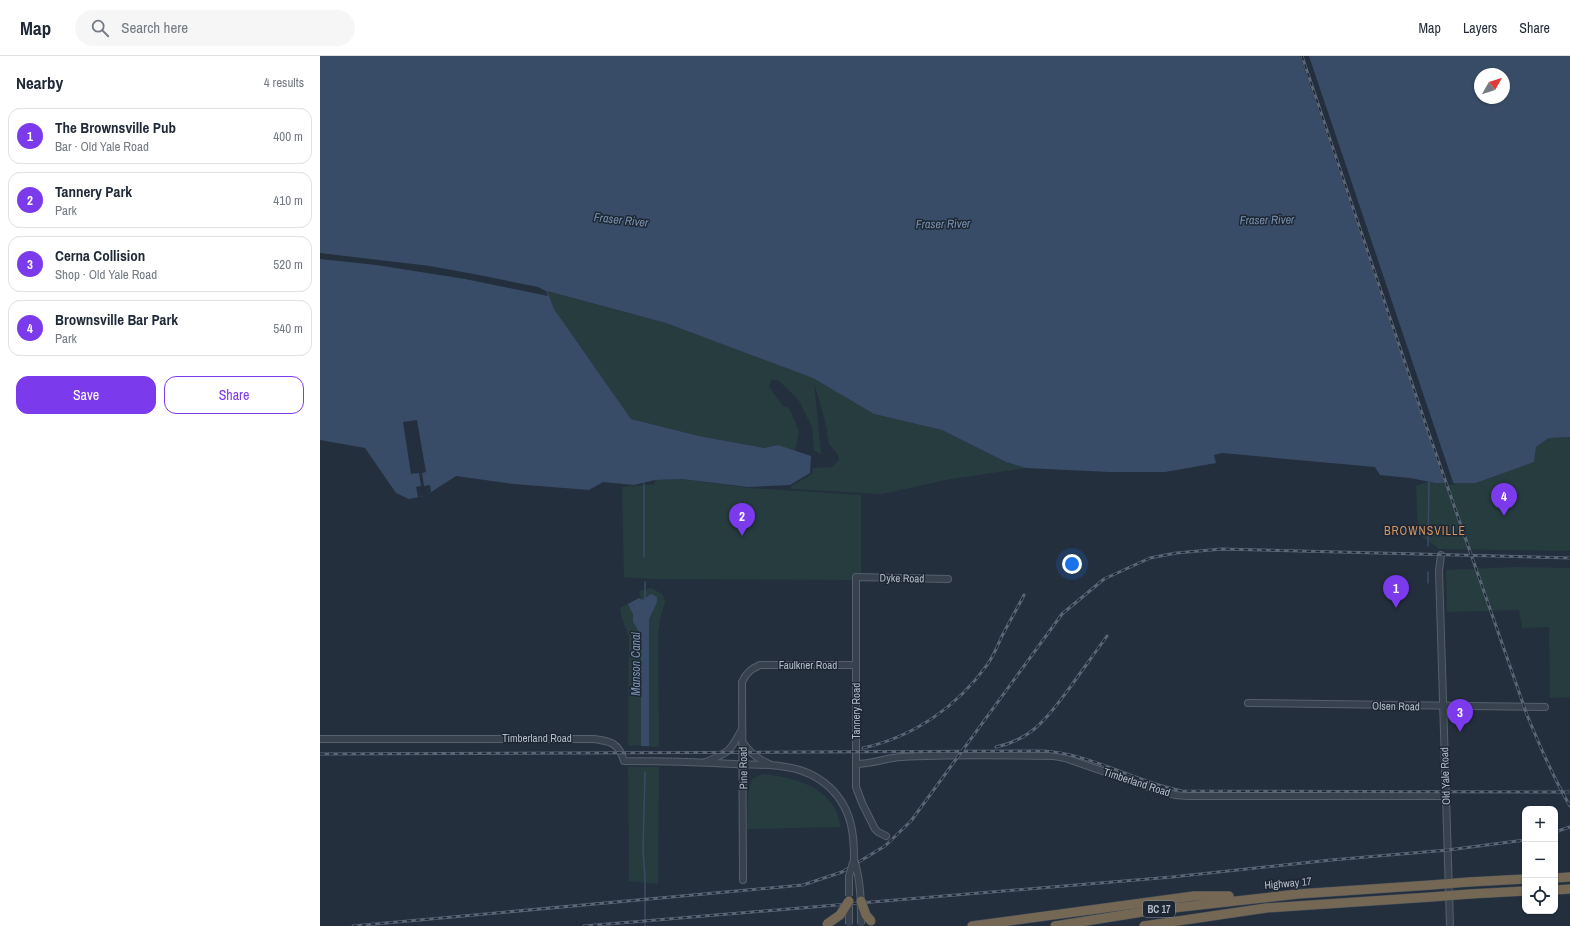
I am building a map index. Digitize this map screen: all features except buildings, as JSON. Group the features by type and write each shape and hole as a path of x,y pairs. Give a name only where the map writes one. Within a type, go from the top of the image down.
{"highway":[{"path":"1558,878 1570,877"},
{"name":"Highway 17","path":"1055,926 1155,910 1265,897 1469,882 1522,880"},
{"path":"1558,890 1570,889"},
{"name":"Highway 17","path":"1144,926 1266,908 1522,891"},
{"path":"972,926 1194,896 1265,897"},
{"path":"825,925 840,915 849,901"},
{"path":"861,901 866,915 876,925"}],"street":[{"name":"Old Yale Road","path":"1442,554 1439,566 1450,926"},
{"name":"Dyke Road","path":"856,577 948,579"},
{"name":"Tannery Road","path":"856,577 856,787 874,829 886,836"},
{"name":"Faulkner Road","path":"760,665 856,665"},
{"name":"Pine Road","path":"743,880 742,682 749,671 760,665"},
{"name":"Olsen Road","path":"1248,704 1545,707"},
{"path":"705,763 727,753 733,746 742,728"},
{"name":"Timberland Road","path":"320,739 594,739 608,741 620,749 624,761 743,765"},
{"path":"743,743 758,759 772,765"},
{"name":"Timberland Road","path":"856,764 868,764 900,757 1054,756 1065,758 1175,795 1446,796"},
{"path":"743,765 772,765 799,770 813,775 835,792 849,816 854,860 859,874 861,925"},
{"path":"849,925 849,876 854,860"}],"green space":[{"path":"546,291 666,323 813,378 874,414 942,430 1006,462 1026,468 951,479 882,494 791,489 791,486 812,474 813,468 832,467 839,460 838,455 829,444 826,425 814,382 821,454 814,451 812,427 798,399 778,380 771,380 769,387 783,406 788,408 791,412 799,431 795,451 778,445 764,448 699,436 631,419 554,309"},
{"path":"1570,437 1570,551 1439,549 1418,534 1416,486 1428,482 1476,483 1534,462 1536,447 1550,438"},
{"path":"682,479 749,488 861,495 861,580 653,579 624,577 622,487 655,484 655,480"},
{"path":"1517,567 1570,568 1570,697 1550,698 1549,627 1522,628 1519,610 1447,612 1446,570"},
{"path":"652,588 663,595 665,602 658,633 659,747 628,745 629,637 622,619 620,608 641,598 639,591"},
{"path":"628,767 659,767 658,884 629,881"},
{"path":"762,774 783,777 813,787 829,800 838,815 841,827 747,829 748,794 752,779"}],"water":[{"name":"Fraser River","path":"320,56 1570,56 1570,437 1549,438 1536,447 1534,462 1476,483 1436,483 1410,478 1380,475 1375,467 1222,453 1214,455 1216,463 1165,472 1110,472 1026,468 1006,462 942,430 874,414 813,378 666,323 547,291 554,309 631,419 699,436 764,448 778,445 811,456 810,473 790,485 748,487 682,479 655,480 634,485 603,482 589,490 514,484 456,476 425,496 409,499 396,493 365,448 320,440"},
{"path":"651,594 657,597 657,600 649,620 649,746 641,746 641,635 633,622 633,614 628,604 639,598 642,600"}],"pier":[{"path":"1300,56 1309,56 1454,485 1445,485"},
{"path":"320,253 430,266 484,276 538,287 546,291 548,296 465,279 376,265 320,259"},
{"path":"417,420 426,472 422,473 424,486 430,485 431,492 425,496 418,497 416,487 421,486 419,473 411,474 403,422"}],"waterway":[{"path":"1428,546 1429,480"},
{"name":"Manson Canal","path":"644,484 644,557"},
{"path":"1428,572 1428,583"},
{"name":"Manson Canal","path":"645,582 645,600"},
{"name":"Manson Canal","path":"645,772 643,850 645,878 645,926"}],"railway":[{"path":"1302,56 1427,428 1527,715 1552,773 1570,806"},
{"path":"353,926 803,885 842,872 885,846 911,821 1062,614 1104,579 1150,558 1176,553 1222,549 1570,558"},
{"path":"863,748 881,743 916,728 948,707 962,694 989,662 1024,595"},
{"path":"996,747 1021,738 1040,724 1063,697 1107,636"},
{"path":"320,754 1044,751 1079,757 1165,787 1182,791 1570,792"},
{"path":"1558,831 1570,827"},
{"path":"584,926 1172,877 1331,860 1448,850 1522,840"}],"place":[{"name":"Brownsville Bar Park","path":"1504,516"},
{"name":"Tannery Park","path":"742,536"},
{"name":"The Brownsville Pub","path":"1396,608"},
{"name":"Cerna Collision","path":"1460,732"}],"district":[{"name":"BROWNSVILLE","path":"1425,531"}]}
